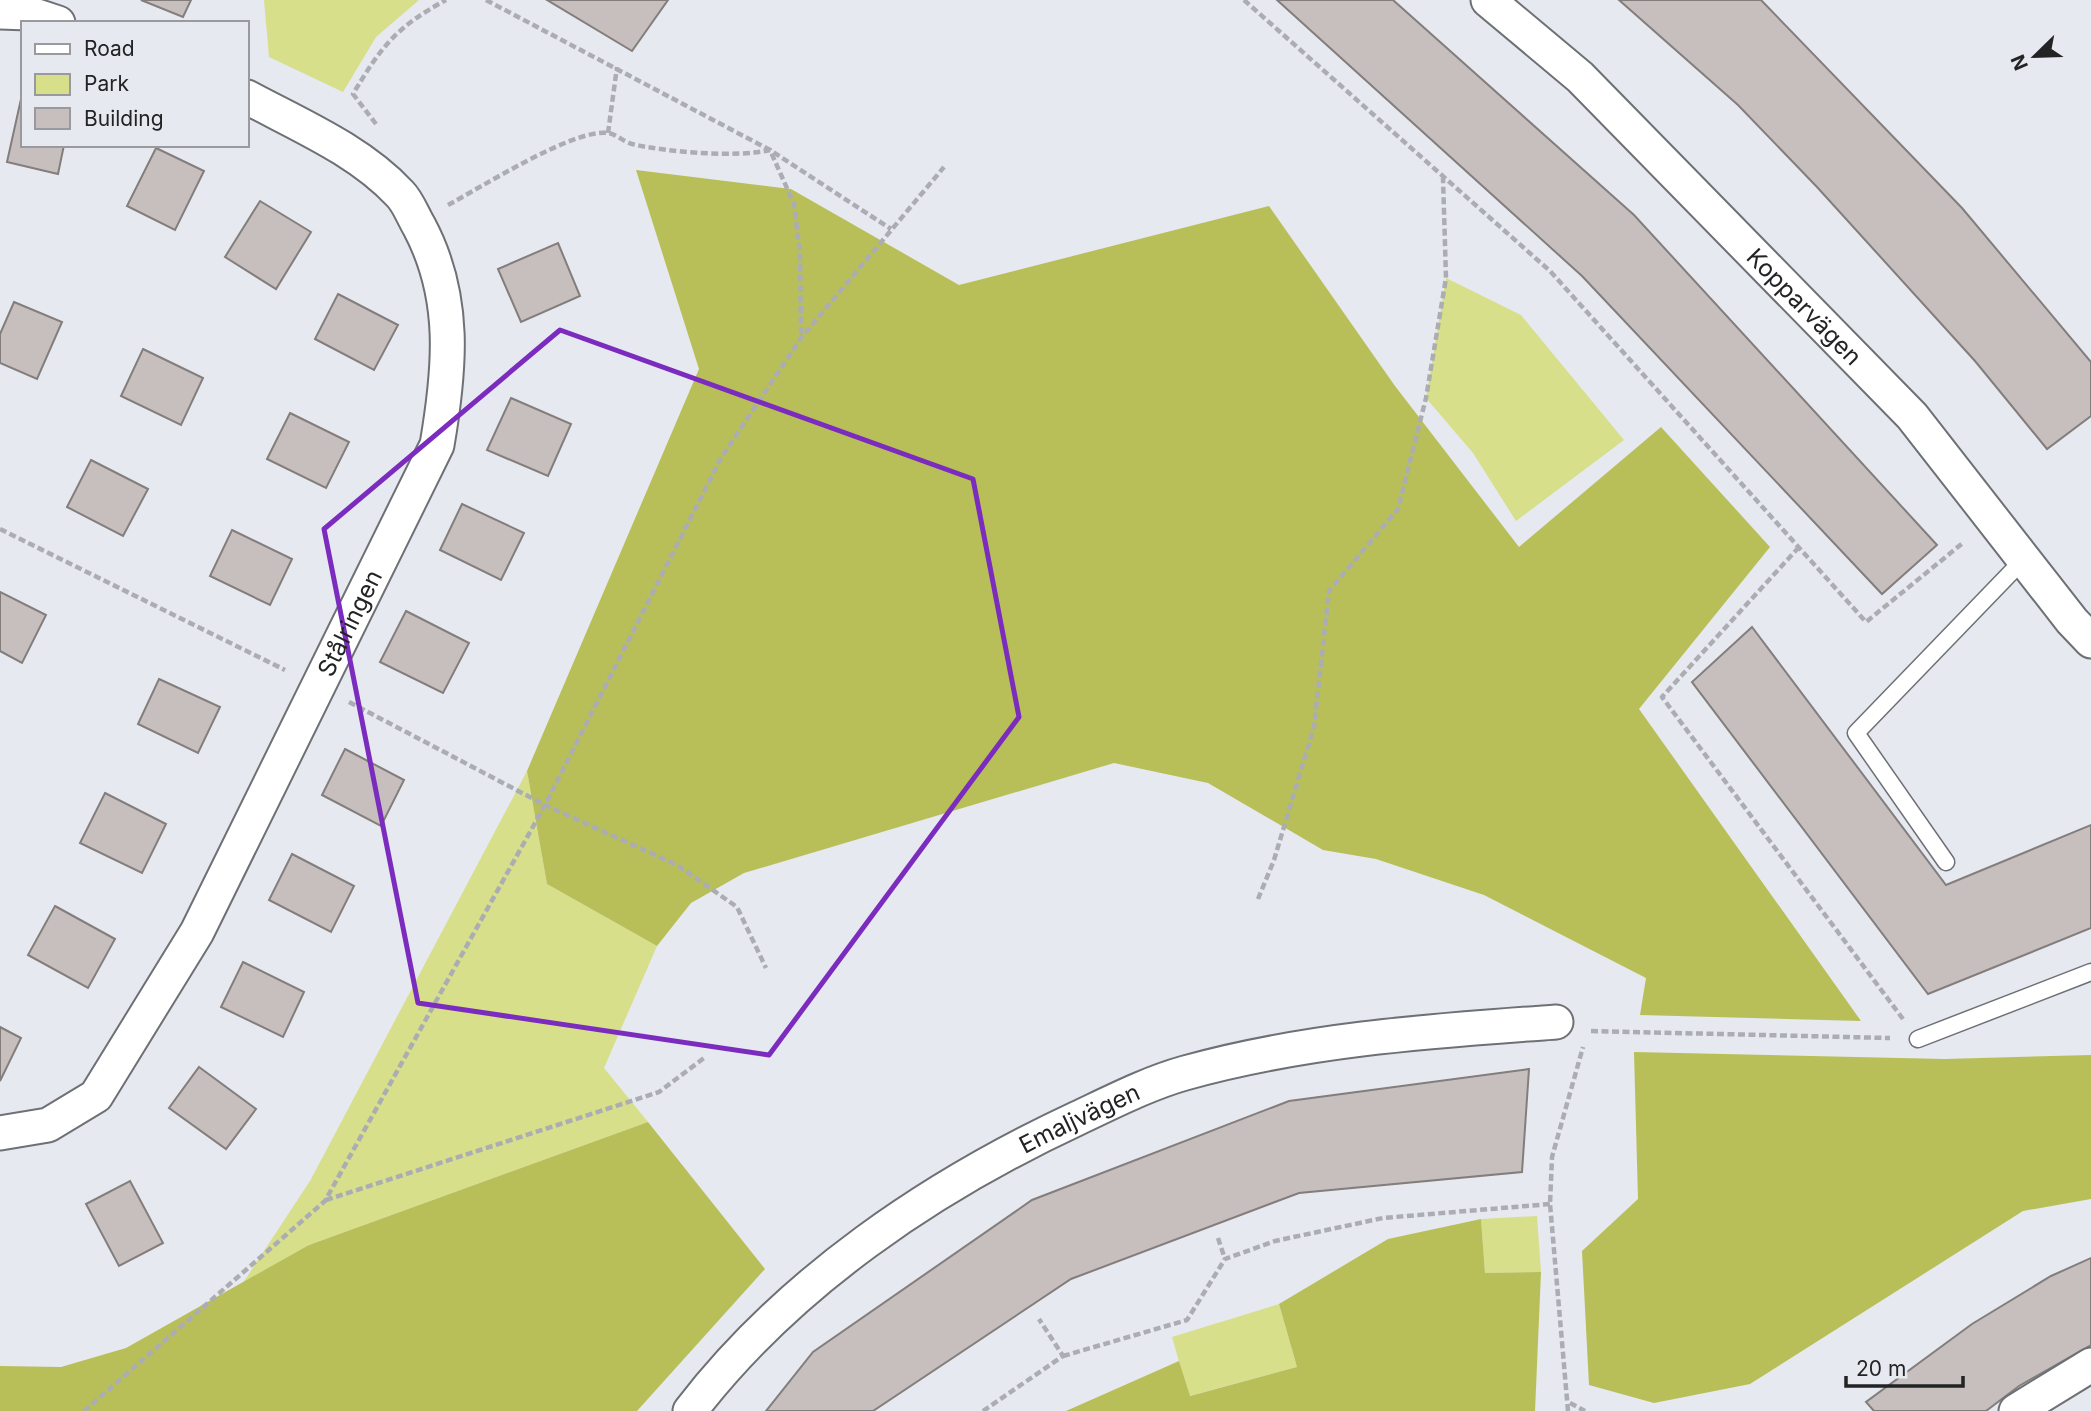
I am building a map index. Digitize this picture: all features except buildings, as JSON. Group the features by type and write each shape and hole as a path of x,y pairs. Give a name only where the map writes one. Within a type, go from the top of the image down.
{"street":[{"name":"Kopparvägen","path":"1488,0 1580,78 1902,406 2091,641"},
{"path":"0,12 28,13 52,21"},
{"name":"Stålringen","path":"0,1133 48,1125 96,1096 197,932 437,445 448,380 447,312 435,255 402,195 349,152 248,98"},
{"name":"Emaljvägen","path":"690,1411 712,1382 779,1315 855,1250 979,1167 1107,1105 1183,1074 1282,1050 1428,1030 1556,1022"},
{"path":"2016,1411 2091,1365"}],"lane":[{"path":"1946,862 1856,733 2024,559"},
{"path":"1918,1039 2091,972"}],"path":[{"path":"384,135 353,94 380,48 416,16 446,0"},
{"path":"486,0 770,150 891,229"},
{"path":"1244,0 1550,271 1866,622 1992,519"},
{"path":"608,133 617,67"},
{"path":"416,222 533,159 581,137 608,133 630,144 725,155 746,156 770,150"},
{"path":"770,150 794,204 800,254 801,338"},
{"path":"84,1411 325,1200 545,805 721,458 801,338 944,167"},
{"path":"1258,899 1274,860 1314,727 1329,591 1398,509 1426,398 1446,278 1443,176"},
{"path":"0,529 317,685 545,805 677,865 737,907 766,968"},
{"path":"1799,547 1662,697 1918,1039"},
{"path":"1588,1031 1918,1039"},
{"path":"1568,1411 1570,1403 1550,1204 1552,1157 1584,1044"},
{"path":"325,1200 659,1092 704,1058"},
{"path":"983,1411 1063,1356 1187,1320 1225,1259 1275,1241 1383,1218 1550,1204"},
{"path":"1218,1238 1225,1259"},
{"path":"1039,1319 1063,1356"},
{"path":"1570,1403 1585,1411"}],"highlighted area":[{"path":"560,330 973,479 1019,717 769,1055 418,1003 324,529"}],"green space":[{"path":"264,0 419,0 376,37 343,92 269,57"},
{"path":"636,170 791,189 959,285 1269,206 1395,386 1519,547 1661,427 1770,547 1639,709 1861,1021 1640,1015 1646,978 1484,895 1376,859 1323,850 1208,783 1114,763 744,873 691,903 657,946 547,884 527,771 699,369"},
{"path":"1446,278 1521,315 1624,440 1516,521 1473,453 1426,398"},
{"path":"527,771 547,884 657,946 604,1068 648,1122 309,1245 235,1295 310,1181"},
{"path":"1634,1052 1945,1059 2091,1055 2091,1199 2023,1211 1750,1384 1654,1403 1589,1385 1582,1251 1638,1199"},
{"path":"648,1122 765,1269 637,1411 0,1411 0,1366 61,1367 126,1348 309,1245"},
{"path":"1537,1216 1541,1272 1485,1273 1481,1219"},
{"path":"1481,1219 1485,1273 1541,1272 1535,1411 1066,1411 1179,1361 1190,1396 1297,1367 1279,1304 1388,1239"},
{"path":"1279,1304 1297,1367 1189,1396 1172,1337"}]}
